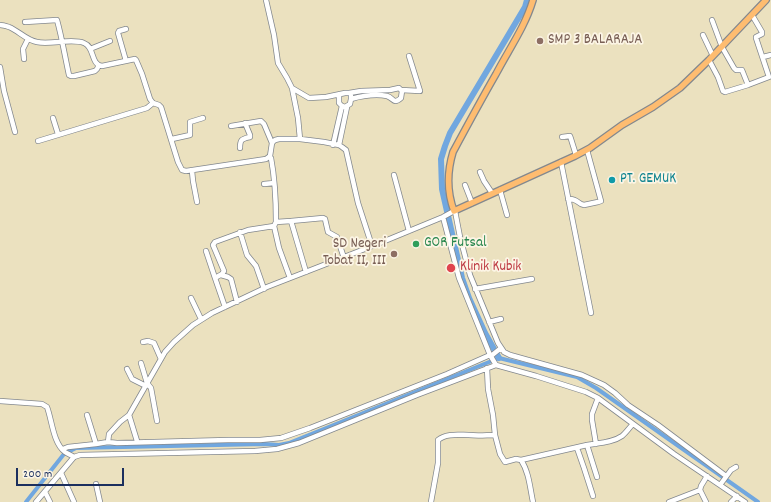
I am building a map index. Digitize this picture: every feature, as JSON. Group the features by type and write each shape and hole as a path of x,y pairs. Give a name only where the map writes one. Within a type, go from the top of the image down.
{"main road":[{"path":"533,0 519,34 453,152 448,182 454,211 587,150 622,125 653,107 680,88 722,47 766,0"}],"street":[{"path":"266,0 274,35 278,62 292,88 298,118 300,139"},
{"path":"703,35 725,92 769,77 756,38 762,34 762,32 752,15"},
{"path":"25,22 57,20 69,75 74,76 95,71 99,65"},
{"path":"712,20 722,47 735,70 741,69 743,71 748,85"},
{"path":"0,25 9,27 28,39 37,42 84,43 90,49 95,62 102,66 134,59 136,60 150,99 153,103 161,107 178,162 182,170 186,172 269,157"},
{"path":"126,29 118,32 126,61"},
{"path":"24,59 23,49 28,39"},
{"path":"90,49 110,41"},
{"path":"763,57 771,55"},
{"path":"292,88 309,98 326,97 343,93 399,88 401,90 420,91 409,56"},
{"path":"0,67 4,91 15,132"},
{"path":"390,90 390,97"},
{"path":"351,99 377,96 390,97 394,101 399,100 402,95 401,90"},
{"path":"344,106 350,104 351,99 349,93"},
{"path":"339,95 339,103 344,106"},
{"path":"38,141 148,108 153,103"},
{"path":"333,145 344,106"},
{"path":"339,145 344,106"},
{"path":"53,118 58,134"},
{"path":"172,139 190,135 190,122 203,118"},
{"path":"231,126 261,121 272,143 269,157 271,158 274,183 275,224 279,248 290,278"},
{"path":"240,148 240,142 242,139 250,137 245,123"},
{"path":"562,137 570,136 576,155"},
{"path":"272,143 279,139 300,139 339,145 346,150 362,218 370,240 375,246"},
{"path":"568,199 573,199 584,205 601,201 587,150"},
{"path":"561,162 591,313"},
{"path":"192,171 193,186 197,202"},
{"path":"480,172 484,182 492,193"},
{"path":"394,175 409,231"},
{"path":"264,184 274,183"},
{"path":"465,185 472,203"},
{"path":"500,190 507,215"},
{"path":"108,442 109,434 129,415 165,352 192,325 201,319 264,289 375,246 454,211 470,275 500,349 510,355 582,375 604,385 628,405 658,425 726,476"},
{"path":"444,216 459,278 495,364"},
{"path":"215,278 221,275 224,271 213,243 240,232 291,221 324,218 328,232 337,237 344,258"},
{"path":"291,221 306,272"},
{"path":"240,232 247,255 256,266 264,289"},
{"path":"206,251 225,308"},
{"path":"221,275 231,279 237,302"},
{"path":"476,289 532,279"},
{"path":"191,298 201,319"},
{"path":"489,322 501,319"},
{"path":"143,342 148,341 154,343 161,359"},
{"path":"63,450 68,447 108,442 247,441 281,438 492,356 500,349"},
{"path":"141,363 146,384"},
{"path":"0,401 45,405 49,411 57,441 63,450 73,456 277,449 299,443 495,364 565,385 598,398 674,454 721,484 745,502"},
{"path":"487,368 488,388 495,435 505,462 516,459 521,460 612,440 623,435 633,424"},
{"path":"127,369 132,379 146,384 151,388 157,421"},
{"path":"596,444 592,414 598,398"},
{"path":"87,415 96,444"},
{"path":"129,415 138,441"},
{"path":"431,502 438,464 438,440 442,437 458,434 495,435"},
{"path":"587,445 597,477"},
{"path":"577,448 593,496"},
{"path":"36,502 61,473 73,456"},
{"path":"521,460 527,473 533,502"},
{"path":"721,484 726,476 736,467"},
{"path":"61,473 74,502"},
{"path":"706,502 700,490 707,476"},
{"path":"96,484 100,502"},
{"path":"669,502 700,490"},
{"path":"45,492 50,502"},
{"path":"731,502 737,496"}],"waterway":[{"path":"499,358 485,333 469,298 462,278 442,189 441,159 450,133 525,7 527,0"},
{"path":"26,502 64,454 76,448 265,444 279,445 289,443 499,358 577,377 596,388 758,502"}],"place":[{"name":"SMP 3 BALARAJA","path":"540,41"},
{"name":"PT. GEMUK","path":"612,180"},
{"name":"GOR Futsal","path":"416,244"},
{"name":"SD Negeri Tobat II, III","path":"394,254"},
{"name":"Klinik Kubik","path":"451,268"}]}
